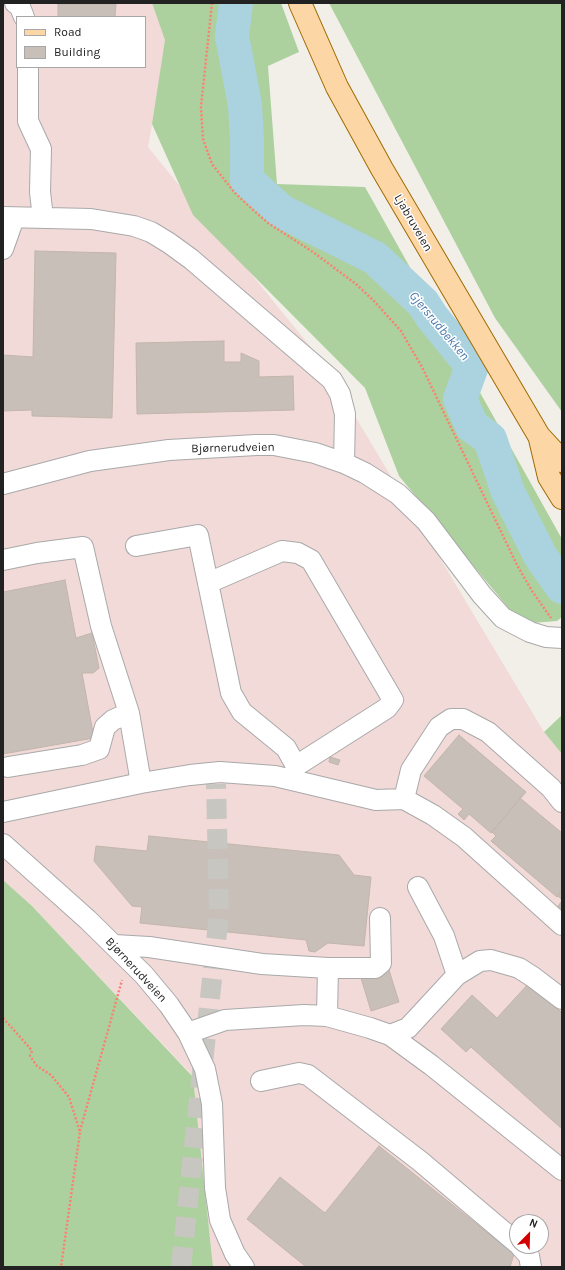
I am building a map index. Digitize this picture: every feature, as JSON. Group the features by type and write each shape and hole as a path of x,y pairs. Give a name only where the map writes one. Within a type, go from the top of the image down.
{"main road":[{"name":"Ljabruveien","path":"300,3 325,62 364,137 539,436 562,461"},
{"name":"Ljabruveien","path":"539,436 549,477 562,498"}],"street":[{"path":"15,3 20,7 24,16"},
{"path":"28,68 28,121 40,149 40,192 43,218"},
{"path":"3,249 8,217 91,219 134,226 151,232 169,243 191,259 332,380 340,394 345,414 344,463"},
{"name":"Bjørnerudveien","path":"3,484 90,461 177,450 274,445 315,453 344,463 385,484 426,521 482,596 503,618 530,632 546,637 558,630"},
{"path":"136,546 198,535 231,693 242,712 286,748 294,773"},
{"path":"3,560 37,552 83,547 101,626 129,713 141,783"},
{"path":"208,583 282,551 298,553 312,560 392,700 387,708 294,773"},
{"path":"8,767 82,755 99,749 105,727 113,720 129,713"},
{"path":"404,799 411,770 438,727 451,719 462,719 488,732 552,788 562,802"},
{"path":"3,812 141,783 190,775 220,772 261,774 294,773 376,800 404,799 433,815 464,837 562,926"},
{"name":"Bjørnerudveien","path":"3,844 120,952 169,1005 188,1033 204,1069 212,1104 215,1188 220,1220 235,1254 244,1267"},
{"path":"418,887 444,936 457,975"},
{"path":"120,952 150,947 262,964 328,968 376,968 381,963 380,918"},
{"path":"390,1035 408,1028 457,975 480,961 491,960 519,968 562,999"},
{"path":"327,1016 328,968"},
{"path":"188,1033 225,1020 262,1016 327,1016 390,1035 431,1065 562,1170"},
{"path":"260,1081 299,1073 308,1075 420,1161 509,1236"},
{"path":"527,1254 532,1267"}],"path":[{"path":"212,3 201,107 203,139 212,164 234,192 252,209 268,223 313,252 356,284 374,301 401,331 422,367 517,565 558,630"},
{"path":"61,1267 80,1132 120,989 120,952"},
{"path":"3,1018 32,1051 30,1056 37,1066 51,1075 69,1097 80,1132"}],"shaded area":[{"path":"3,3 152,3 167,41 148,147 322,361 544,732 562,754 562,1267 213,1267 193,1076 32,906 3,880"}],"green space":[{"path":"152,3 281,3 299,52 268,66 277,184 365,187 562,539 562,617 557,621 532,623 511,611 399,476 365,388 193,215 152,124 165,40"},
{"path":"329,3 562,3 562,412 495,318"},
{"path":"562,715 562,754 544,732"},
{"path":"3,880 32,906 193,1077 213,1267 3,1267"}],"building":[{"path":"58,4 116,4 115,16 58,16"},
{"path":"35,251 116,253 112,418 32,416 32,410 3,411 3,355 33,357"},
{"path":"224,341 224,362 241,362 241,353 259,361 259,377 293,376 294,410 137,414 136,343"},
{"path":"65,580 76,638 92,633 99,668 93,673 82,673 94,738 3,754 3,592"},
{"path":"459,735 526,792 491,833 469,814 464,820 458,814 463,809 424,776"},
{"path":"330,757 340,760 338,765 329,762"},
{"path":"520,798 562,833 562,891 557,897 491,841 496,836 492,832"},
{"path":"149,836 339,855 354,875 371,877 364,946 328,943 315,952 309,951 306,940 140,923 142,907 132,906 94,861 96,846 147,851"},
{"path":"562,891 562,900 558,896"},
{"path":"562,901 562,910 558,906"},
{"path":"389,970 399,1002 371,1011 361,978"},
{"path":"529,983 562,1013 562,1129 471,1047 466,1052 441,1029 472,995 497,1018"},
{"path":"379,1146 509,1250 509,1254 514,1254 510,1267 304,1267 305,1266 247,1219 280,1177 325,1213"}],"waterway":[{"name":"Gjersrudbekken","path":"236,3 232,36 245,105 247,180 281,211 375,258 423,303 432,317 472,366 460,399 472,426 490,439 508,492 541,557 562,587"}],"tunnel":[{"path":"181,1267 219,914 216,784"}]}
